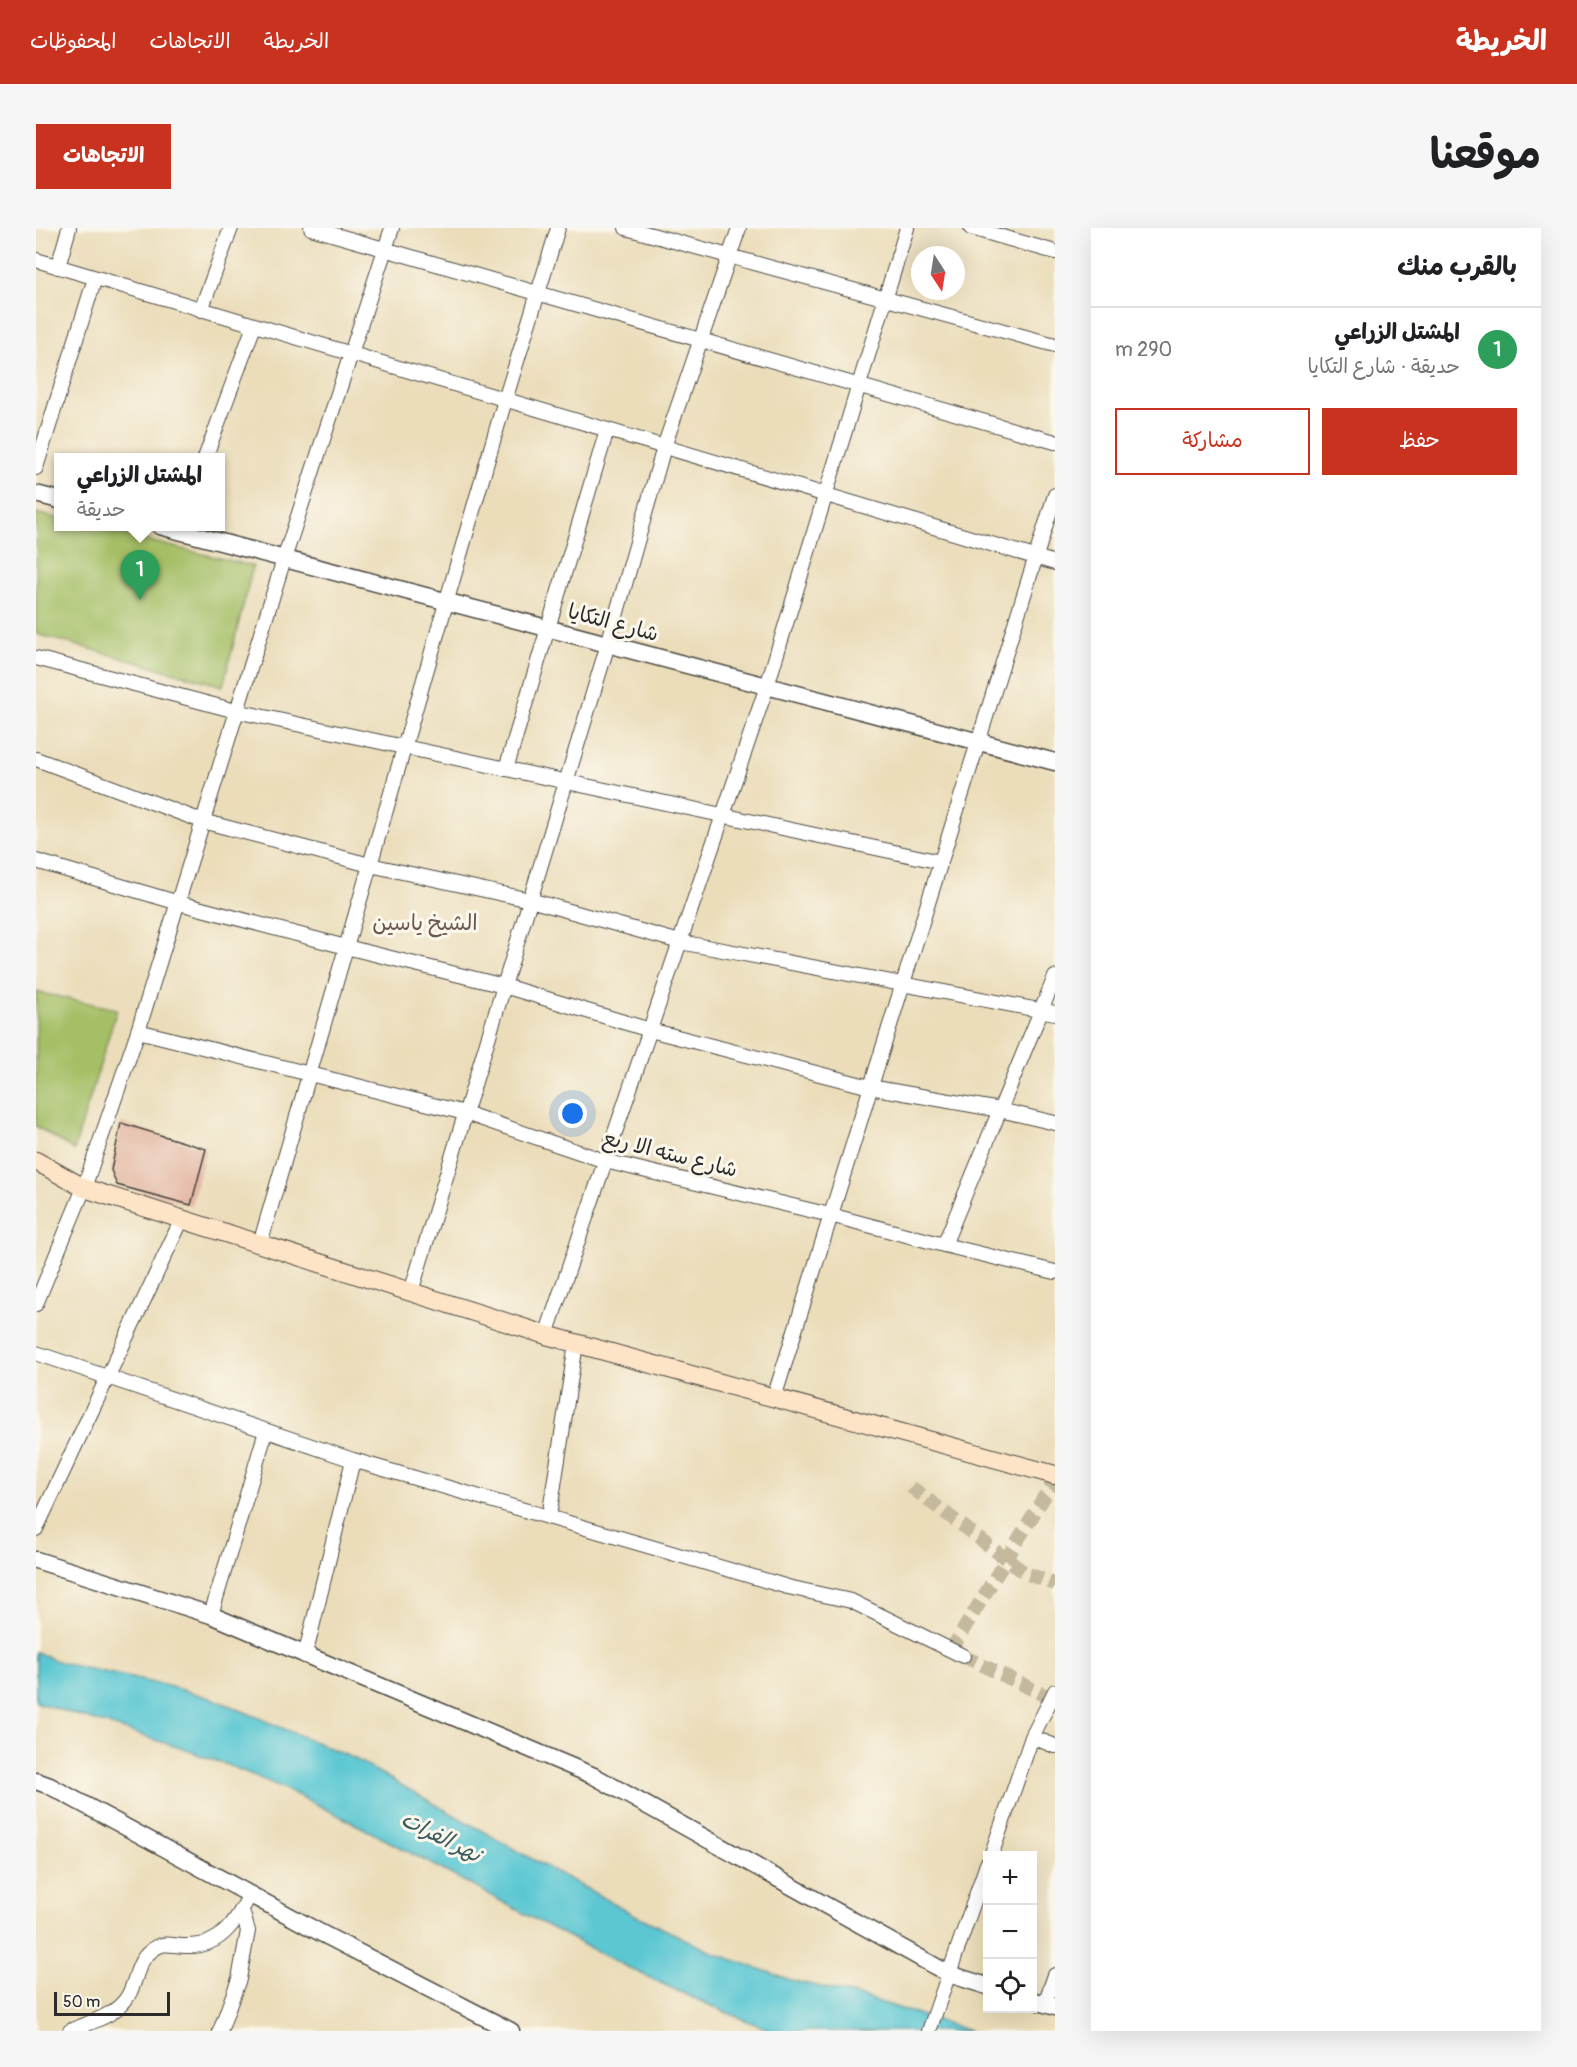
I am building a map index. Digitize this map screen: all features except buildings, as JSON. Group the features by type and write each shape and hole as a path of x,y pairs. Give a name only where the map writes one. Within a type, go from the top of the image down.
{"main road":[{"path":"36,1161 84,1188 546,1335 1055,1475"}],"street":[{"path":"58,267 69,228"},
{"path":"201,310 231,228"},
{"path":"311,228 1055,442"},
{"path":"36,1304 84,1188 138,1031 284,559 392,228"},
{"path":"260,1244 505,400 558,228"},
{"path":"626,228 1055,345"},
{"path":"411,1292 608,644 664,447 739,228"},
{"path":"546,1335 767,686 907,228"},
{"path":"971,228 1055,252"},
{"path":"36,260 1055,563"},
{"path":"36,468 95,278"},
{"path":"207,453 254,326"},
{"path":"506,769 607,430"},
{"path":"36,494 54,499"},
{"path":"774,1398 1055,495"},
{"name":"شارع التكايا","path":"185,531 1055,762"},
{"path":"36,658 236,711 941,862"},
{"path":"36,759 202,821 370,866 530,900 680,942 1048,1012"},
{"path":"36,861 178,903 504,986 650,1030 870,1087 1000,1110 1055,1123"},
{"path":"944,1245 1000,1110 1048,1012 1055,977"},
{"name":"شارع سته الا ربع","path":"138,1031 465,1113 605,1161 1055,1272"},
{"path":"36,1529 182,1219"},
{"path":"549,1517 576,1344"},
{"path":"36,1353 353,1460 788,1587 851,1601 963,1656"},
{"path":"211,1615 266,1431"},
{"path":"305,1656 353,1460"},
{"path":"36,1560 211,1615 594,1776 949,1974 983,1985"},
{"path":"993,1851 1032,1737 1055,1691"},
{"path":"1032,1737 1055,1746"},
{"path":"36,1781 50,1786 511,2031"},
{"path":"929,2031 983,1876"},
{"path":"69,2031 114,2012 128,1996 141,1961 160,1945 172,1943 185,1946 200,1945 220,1937 232,1926 250,1894"},
{"path":"220,2031 238,1979 248,1931 242,1911"},
{"path":"1044,2003 1055,1975"}],"green space":[{"path":"36,513 54,518 54,531 108,531 253,566 223,686 36,634"},
{"path":"36,992 117,1009 74,1150 36,1126"}],"water":[{"name":"نهر الفرات","path":"36,1652 62,1663 168,1686 214,1699 355,1759 633,1914 714,1953 791,1980 867,1998 970,2031 773,2031 710,2005 588,1947 349,1821 258,1777 132,1732 36,1702"}],"tunnel":[{"path":"951,1650 1055,1479"},
{"path":"911,1487 1025,1573 1055,1584"},
{"path":"963,1656 1051,1698"}],"place":[{"name":"المشتل الزراعي","path":"140,600"}],"district":[{"name":"الشيخ ياسين","path":"425,923"}]}
